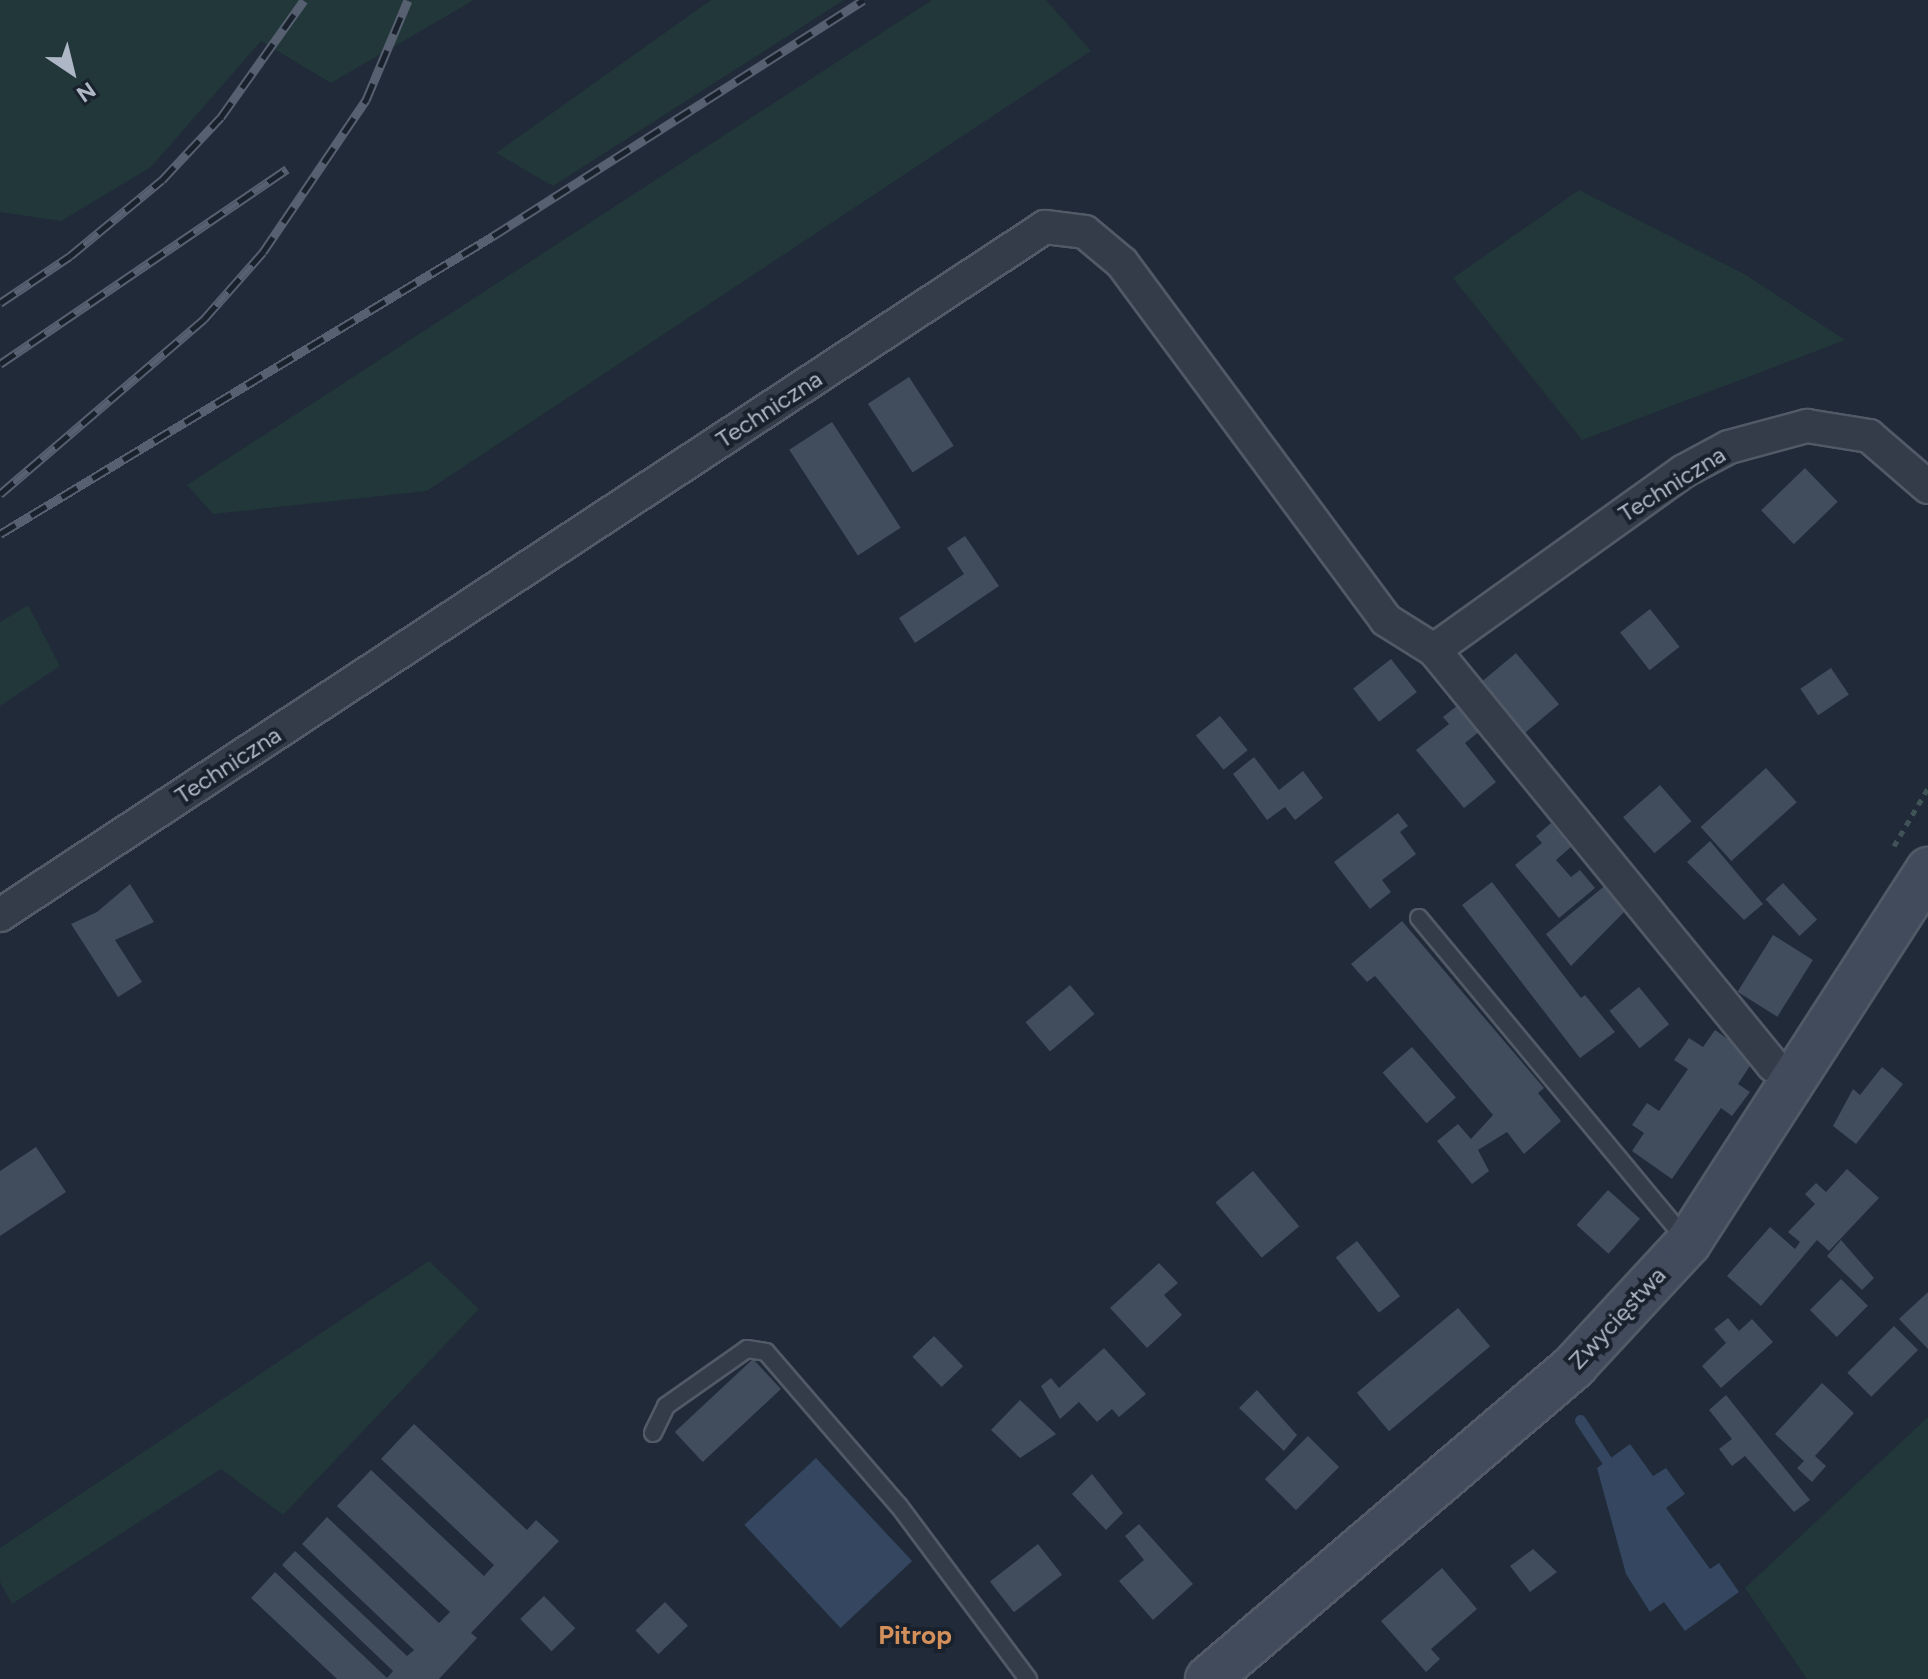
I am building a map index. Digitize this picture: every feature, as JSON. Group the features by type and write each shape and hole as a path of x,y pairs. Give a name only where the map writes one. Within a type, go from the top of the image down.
{"street":[{"name":"Techniczna","path":"0,915 1045,227 1085,232 1122,263 1386,620 1434,650 1773,1065 1795,1080"},
{"name":"Techniczna","path":"1434,650 1684,471 1729,447 1807,426 1869,436 1928,487"},
{"name":"Zwycięstwa","path":"1208,1679 1575,1365 1688,1243 1928,870"}],"lane":[{"path":"1419,918 1688,1243"},
{"path":"653,1433 666,1406 747,1349 766,1352 899,1506 1028,1679"}],"green space":[{"path":"0,0 474,0 331,83 261,41 151,167 61,221 0,212"},
{"path":"711,0 844,0 553,186 496,153"},
{"path":"932,0 1046,0 1091,51 427,491 213,514 187,485"},
{"path":"1579,190 1746,275 1845,340 1582,440 1453,278"},
{"path":"28,605 60,666 0,706 0,622"},
{"path":"429,1261 479,1309 283,1515 221,1469 12,1604 0,1582 0,1548"},
{"path":"1928,1417 1928,1679 1807,1679 1745,1588"}],"water":[{"path":"1630,1444 1653,1476 1666,1468 1685,1494 1666,1508 1710,1569 1719,1563 1739,1592 1685,1631 1664,1602 1650,1612 1626,1574 1597,1468"},
{"path":"816,1458 912,1561 840,1628 744,1525"}],"building":[{"path":"909,377 954,446 913,472 868,404"},
{"path":"832,422 901,528 858,555 789,450"},
{"path":"1805,468 1838,502 1794,544 1761,510"},
{"path":"965,536 999,586 915,643 899,618 964,574 947,548"},
{"path":"1650,609 1680,647 1650,670 1620,632"},
{"path":"1516,653 1559,704 1522,735 1479,684"},
{"path":"1391,659 1417,692 1379,722 1353,689"},
{"path":"1831,668 1849,695 1818,715 1800,689"},
{"path":"1458,705 1480,731 1465,743 1496,782 1464,808 1416,750 1449,724 1443,717"},
{"path":"1220,716 1248,750 1224,770 1196,736"},
{"path":"1254,757 1279,790 1303,771 1323,798 1295,820 1285,807 1267,820 1233,774"},
{"path":"1766,768 1797,802 1731,861 1701,827"},
{"path":"1660,785 1691,821 1655,853 1623,817"},
{"path":"1398,813 1408,826 1400,832 1416,854 1382,880 1391,892 1370,909 1334,862"},
{"path":"1551,823 1571,847 1556,860 1571,877 1580,870 1595,888 1559,918 1515,865 1542,843 1536,836"},
{"path":"1710,841 1763,904 1744,920 1687,862"},
{"path":"1492,882 1581,998 1585,995 1615,1032 1580,1058 1462,905"},
{"path":"1783,883 1817,920 1800,936 1765,899"},
{"path":"130,884 154,922 115,940 142,982 118,997 71,924 97,912"},
{"path":"1607,884 1627,909 1571,966 1546,934"},
{"path":"1402,921 1544,1088 1538,1093 1561,1121 1524,1154 1507,1132 1478,1150 1489,1171 1472,1184 1437,1141 1458,1124 1471,1139 1493,1115 1375,976 1367,982 1351,964"},
{"path":"1773,935 1813,960 1777,1017 1737,992"},
{"path":"1070,985 1094,1014 1050,1051 1026,1022"},
{"path":"1639,987 1669,1024 1640,1048 1609,1011"},
{"path":"1715,1030 1755,1058 1738,1084 1750,1092 1732,1116 1721,1108 1672,1179 1632,1151 1644,1133 1632,1125 1647,1103 1659,1111 1688,1069 1674,1060 1689,1038 1703,1047"},
{"path":"1412,1047 1456,1098 1427,1123 1383,1073"},
{"path":"1882,1067 1903,1084 1856,1144 1833,1126 1853,1089 1860,1095"},
{"path":"36,1147 66,1192 0,1236 0,1171"},
{"path":"1847,1169 1879,1198 1829,1251 1817,1240 1761,1306 1727,1276 1770,1227 1795,1249 1800,1242 1788,1232 1815,1204 1805,1194 1816,1183 1826,1192"},
{"path":"1253,1171 1299,1226 1262,1258 1215,1202"},
{"path":"1608,1190 1640,1219 1609,1254 1577,1225"},
{"path":"1841,1240 1874,1278 1862,1290 1827,1256"},
{"path":"1357,1241 1400,1296 1379,1313 1336,1258"},
{"path":"1159,1263 1178,1283 1164,1295 1182,1315 1147,1348 1110,1308"},
{"path":"1841,1279 1868,1306 1837,1337 1810,1310"},
{"path":"1928,1292 1928,1349 1899,1319"},
{"path":"1458,1308 1490,1346 1389,1431 1357,1393"},
{"path":"1728,1318 1739,1331 1752,1319 1773,1342 1721,1388 1702,1366 1726,1343 1714,1329"},
{"path":"1894,1326 1918,1350 1871,1397 1847,1373"},
{"path":"934,1336 963,1366 942,1387 912,1357"},
{"path":"1104,1348 1146,1394 1119,1417 1112,1409 1097,1422 1079,1402 1060,1419 1041,1386 1051,1378 1059,1388"},
{"path":"753,1359 781,1389 703,1462 675,1432"},
{"path":"1822,1383 1854,1413 1815,1456 1826,1466 1812,1482 1797,1468 1804,1461 1775,1434"},
{"path":"1257,1390 1297,1435 1284,1451 1239,1408"},
{"path":"1726,1395 1810,1500 1794,1512 1745,1456 1732,1466 1719,1449 1732,1439 1709,1410"},
{"path":"1020,1400 1056,1434 1020,1458 991,1430"},
{"path":"414,1424 527,1530 536,1520 559,1541 471,1633 477,1638 439,1679 337,1679 251,1598 275,1572 387,1678 393,1671 282,1565 295,1551 407,1656 414,1650 302,1544 327,1517 439,1623 450,1612 337,1506 371,1470 484,1576 494,1565 381,1459"},
{"path":"1308,1436 1339,1467 1296,1510 1265,1479"},
{"path":"1092,1474 1123,1513 1106,1530 1072,1494"},
{"path":"1139,1524 1193,1584 1153,1620 1119,1581 1144,1560 1125,1536"},
{"path":"1038,1544 1062,1575 1014,1612 990,1582"},
{"path":"1533,1549 1557,1572 1530,1592 1510,1566"},
{"path":"1442,1568 1477,1609 1431,1649 1440,1659 1426,1672 1381,1621"},
{"path":"544,1596 575,1628 552,1651 520,1619"},
{"path":"665,1602 688,1626 658,1654 636,1630"}],"waterway":[{"path":"1580,1420 1607,1461"}],"railway":[{"path":"0,303 70,256 162,180 221,117 304,0"},
{"path":"0,494 204,319 263,252 366,100 408,0"},
{"path":"0,534 493,236 863,0"},
{"path":"0,364 287,169"}],"district":[{"name":"Pitrop","path":"915,1636"}]}
